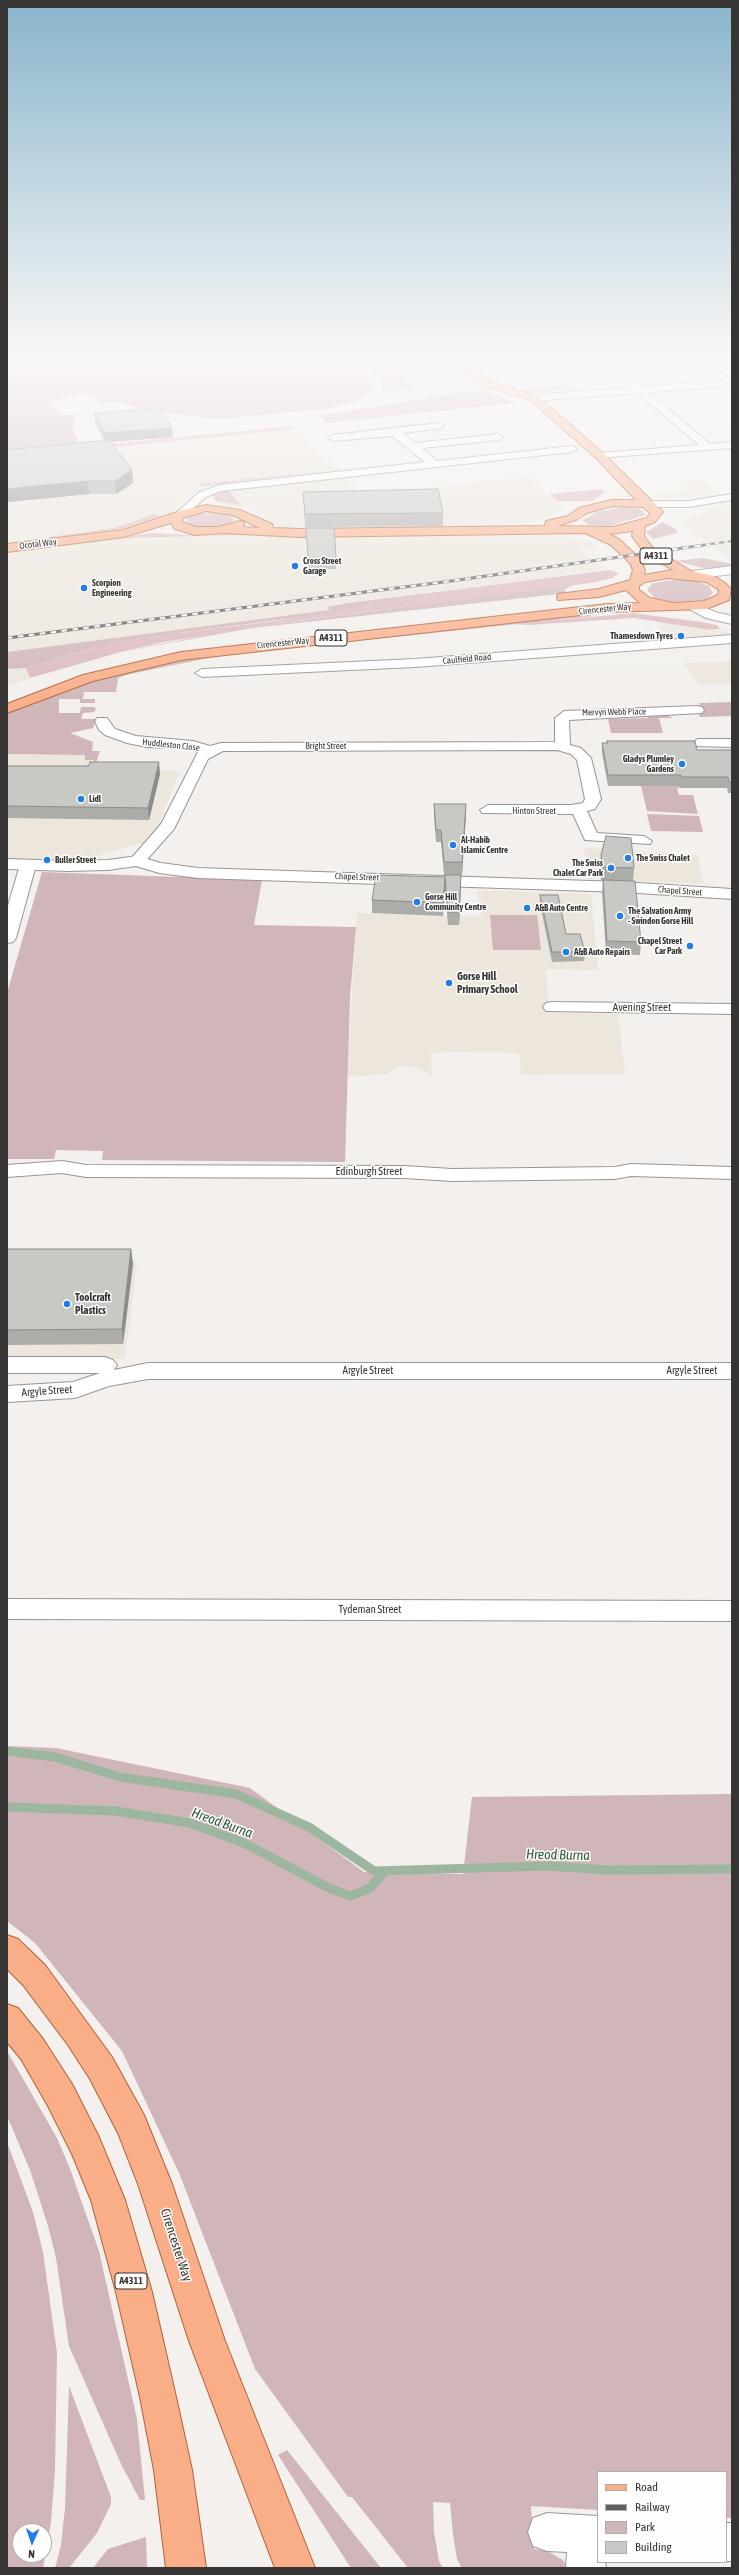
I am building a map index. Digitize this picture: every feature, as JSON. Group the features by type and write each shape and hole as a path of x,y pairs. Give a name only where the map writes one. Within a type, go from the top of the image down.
{"main road":[{"path":"226,530 587,529 613,531 639,525 651,520 657,512 647,504 619,475"},
{"path":"530,529 572,518 584,510 625,495 633,489"},
{"path":"598,506 624,502 647,504"},
{"name":"Ocotal Way","path":"7,548 106,536 141,529 196,510 216,508 236,512 244,518"},
{"path":"179,516 177,523 188,529"},
{"path":"226,530 241,525 244,518 281,531"},
{"path":"572,518 576,525 587,529"},
{"name":"A4311","path":"639,525 638,536 649,551 691,575"},
{"name":"Ocotal Way","path":"141,529 188,529 207,531 226,530"},
{"name":"A4311","path":"587,529 611,540 629,554 638,567 634,583 632,592 639,598 663,606 696,607 715,603 724,597 724,589 710,579 691,575 658,575 634,583"},
{"name":"Cirencester Way","path":"547,599 593,594 634,583"},
{"name":"Cirencester Way","path":"7,709 88,678 181,656 607,608 663,606"},
{"path":"7,695 105,662 206,640"},
{"name":"Cirencester Way","path":"7,1949 34,1975 79,2035 101,2068 132,2126 155,2184 207,2341 283,2542 295,2568"},
{"name":"A4311","path":"7,2018 32,2049 60,2095 86,2146 108,2200 134,2292 158,2397 173,2470 186,2568"}],"street":[{"path":"179,516 202,495 226,487 333,475"},
{"path":"202,495 206,502 216,508"},
{"path":"647,504 688,504 732,497"},
{"path":"651,520 688,504"},
{"path":"691,575 732,570"},
{"path":"715,603 732,599"},
{"path":"696,607 711,615 732,620"},
{"name":"Caulfield Road","path":"202,672 415,663 732,639"},
{"name":"Mervyn Webb Place","path":"569,749 562,718 569,714 678,714 697,710"},
{"name":"Huddleston Close","path":"103,730 141,742 193,745 210,751"},
{"path":"698,743 732,743"},
{"name":"Bright Street","path":"210,751 240,746 569,749"},
{"path":"569,749 584,758 593,799 589,806 579,810 591,837 644,841"},
{"path":"137,861 168,826 200,760 210,751"},
{"name":"Hinton Street","path":"488,810 579,810"},
{"name":"Chapel Street","path":"7,864 101,865 137,861 159,868 198,873 622,887 732,894"},
{"path":"7,938 28,865"},
{"name":"Avening Street","path":"552,1007 732,1009"},
{"name":"Edinburgh Street","path":"7,1171 62,1166 86,1171 396,1172 452,1175 615,1173 631,1170 732,1173"},
{"path":"7,1365 105,1365"},
{"name":"Argyle Street","path":"7,1394 75,1390 105,1379 148,1371 732,1371"},
{"name":"Tydeman Street","path":"7,1609 732,1610"},
{"path":"547,2532 590,2546"}],"shaded area":[{"path":"7,475 303,475 210,486 196,491 171,512 135,525 96,533 7,544"},
{"path":"284,475 290,475 202,486 199,484"},
{"path":"345,477 364,495 528,477 562,506 562,509 540,520 505,525 461,528 291,530 268,525 257,518 252,510 219,503 213,497 222,491"},
{"path":"701,479 719,494 670,499 658,498 654,494 690,491 679,481"},
{"path":"602,489 605,492 593,501 557,501 549,494"},
{"path":"228,490 241,505 215,501 214,495"},
{"path":"732,502 732,557 721,553 681,521"},
{"path":"616,509 627,509 635,515 628,520 616,523 594,519 597,515"},
{"path":"214,512 233,516 234,521 218,527 195,526 187,522 188,517 193,515"},
{"path":"155,514 161,516 120,529 7,543 115,528"},
{"path":"150,533 215,535 240,533 561,536 588,540 594,544 599,548 580,551 605,569 330,610 7,652 7,552"},
{"path":"150,533 203,536 120,538"},
{"path":"240,533 276,534 209,536"},
{"path":"609,570 619,573 613,578 591,583 288,622 164,642 121,652 30,678 26,668 114,642 143,637 276,621 463,589"},
{"path":"633,613 702,622 717,625 720,629 710,630 634,618 529,625 514,624"},
{"path":"657,621 715,631 726,630 729,635 664,640"},
{"path":"728,659 732,659 732,684 700,685 683,663 730,662"},
{"path":"26,668 30,678 7,686 7,669"},
{"path":"7,754 86,755 85,759 94,760 92,765 96,769 180,771 155,833 144,843 82,860 62,861 7,859"},
{"path":"584,848 697,855 704,884 588,879"},
{"name":"Gorse Hill Primary School","path":"478,890 591,894 598,970 545,969 550,1013 618,1014 625,1074 521,1075 519,1053 459,1052 431,1053 432,1075 415,1067 400,1066 387,1074 347,1077 357,913 481,917"},
{"name":"Toolcraft Plastics","path":"7,1260 137,1261 125,1359 7,1360"}],"green space":[{"path":"624,507 640,509 646,515 625,521 628,520 623,509 597,515 616,523 622,522 609,526 589,525 583,520 597,512"},
{"path":"663,522 677,530 677,533 653,539 646,532"},
{"path":"702,558 732,564 732,567 704,568 675,561"},
{"path":"682,579 709,586 713,593 705,600 674,602 655,598 647,590 653,583"},
{"path":"572,585 564,590 568,593 252,628 121,652 237,629"},
{"path":"463,589 310,616 184,632 93,648 26,668 7,669 7,652 329,610 328,607 348,603"},
{"path":"586,614 594,616 224,655 130,674 118,678 116,692 84,692 83,699 95,699 95,703 80,703 80,699 59,699 59,713 80,713 81,707 94,707 96,709 94,712 83,713 81,719 96,719 93,728 70,733 93,742 92,751 100,751 94,769 79,772 81,766 92,765 94,760 85,760 85,755 7,754 7,713 89,681 193,657"},
{"path":"732,702 732,716 700,717 695,707 700,706 699,703"},
{"path":"646,713 662,713 673,718 659,718 663,733 611,733 608,719 648,718"},
{"path":"641,786 680,786 680,788 677,788 679,795 693,795 698,814 647,811"},
{"path":"647,814 699,816 703,832 651,831"},
{"path":"42,872 262,880 254,925 356,927 350,997 345,1162 102,1160 103,1151 56,1150 54,1159 7,1159 7,993"},
{"path":"490,915 537,915 541,950 493,950"},
{"path":"7,1746 56,1748 250,1788 364,1872 463,1874 472,1797 732,1794 732,2518 727,2518 727,2471 597,2471 597,2510 531,2506 534,2549 547,2551 563,2560 567,2568 462,2568 457,2559 450,2503 433,2502 434,2532 439,2561 443,2568 408,2568 352,2497 348,2497 255,2369 179,2173 122,2051 35,1943 7,1921"},
{"path":"7,2051 57,2138 69,2166 99,2251 137,2419 145,2500 140,2500 121,2464 69,2346 56,2258 48,2226 30,2170 7,2116"},
{"path":"7,2142 33,2212 43,2252 57,2353 55,2470 51,2523 12,2523 12,2563 44,2563 43,2568 7,2568"},
{"path":"69,2386 111,2497 111,2504 97,2533 69,2568 55,2568 61,2545 65,2508"},
{"path":"287,2450 381,2568 351,2568 278,2455"},
{"path":"146,2537 147,2568 93,2568 108,2549"}],"building":[{"path":"7,475 124,475 115,481 88,481 7,489"},
{"path":"438,489 443,513 305,514 303,492"},
{"path":"306,528 334,528 336,558 308,558"},
{"path":"607,741 695,741 697,750 732,750 732,782 729,782 728,777 681,777 681,775 608,775 602,743 608,743"},
{"name":"Lidl","path":"90,762 159,762 148,808 7,806 7,766 89,766"},
{"path":"434,804 466,804 462,862 444,862 441,830 436,830"},
{"path":"606,836 631,838 634,868 602,867 601,855"},
{"path":"376,875 445,877 445,875 461,875 459,912 448,912 445,878 443,903 372,900"},
{"name":"The Salvation Army - Swindon Gorse Hill","path":"603,880 635,881 641,942 607,941"},
{"path":"540,895 558,895 566,934 580,934 585,952 552,952"},
{"name":"Toolcraft Plastics","path":"7,1249 131,1249 122,1329 7,1330"}],"waterway":[{"name":"Hreod Burna","path":"7,1751 55,1757 120,1777 236,1794 309,1827 374,1871 547,1866 608,1870 732,1869"},
{"name":"Hreod Burna","path":"7,1807 116,1811 190,1823 246,1844 331,1889 351,1896 370,1888 384,1872"}],"railway":[{"path":"704,545 732,541"},
{"path":"7,638 451,581 704,545"},
{"path":"697,546 704,545"}],"place":[{"name":"Cross Street Garage","path":"295,566"},
{"name":"Scorpion Engineering","path":"84,588"},
{"name":"Thamesdown Tyres","path":"681,636"},
{"name":"Gladys Plumley Gardens","path":"682,764"},
{"name":"Lidl","path":"81,799"},
{"name":"Al-Habib Islamic Centre","path":"453,845"},
{"name":"The Swiss Chalet","path":"628,858"},
{"name":"Buller Street","path":"47,860"},
{"name":"The Swiss Chalet Car Park","path":"611,868"},
{"name":"Gorse Hill Community Centre","path":"417,902"},
{"name":"A&B Auto Centre","path":"527,908"},
{"name":"The Salvation Army - Swindon Gorse Hill","path":"620,916"},
{"name":"Chapel Street Car Park","path":"690,946"},
{"name":"A&B Auto Repairs","path":"566,952"},
{"name":"Gorse Hill Primary School","path":"449,983"},
{"name":"Toolcraft Plastics","path":"67,1304"}]}
